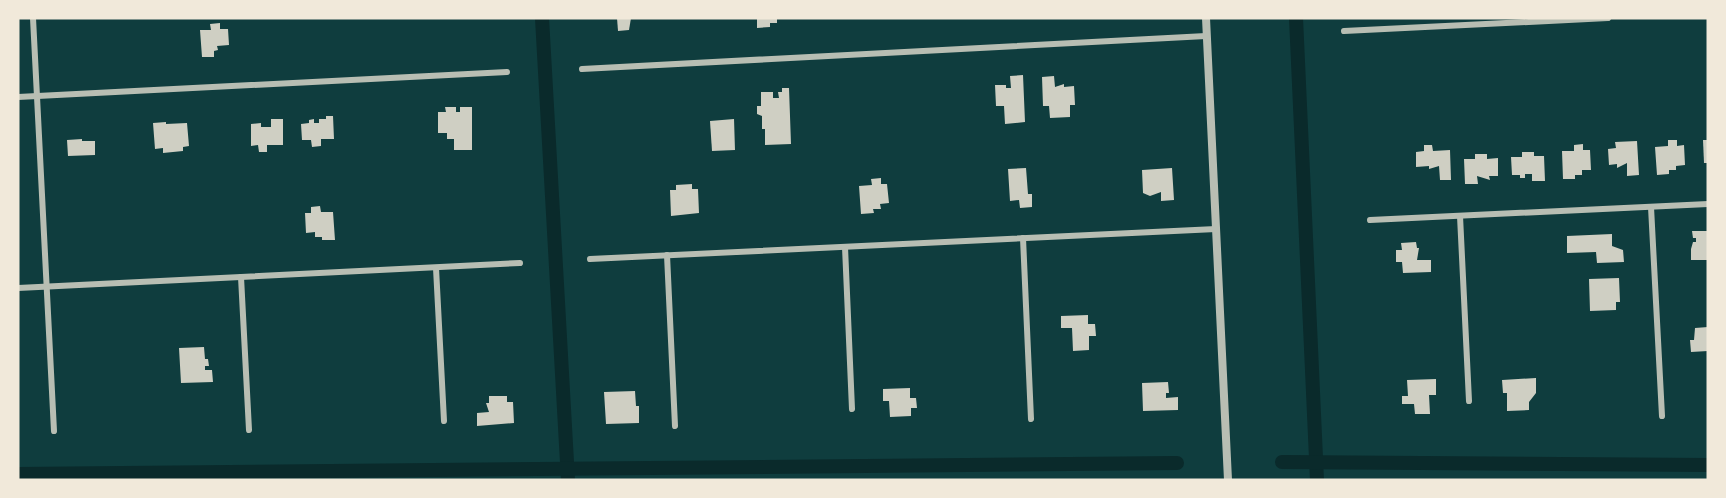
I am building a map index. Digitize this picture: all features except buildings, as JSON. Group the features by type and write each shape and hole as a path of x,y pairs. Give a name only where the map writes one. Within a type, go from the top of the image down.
{"street":[{"path":"33,18 54,431"},
{"path":"1206,18 1228,480"},
{"path":"1344,31 1608,18"},
{"path":"582,69 1206,36"},
{"path":"18,97 507,72"},
{"path":"1370,220 1708,204"},
{"path":"1651,207 1662,416"},
{"path":"1460,216 1469,401"},
{"path":"590,259 1216,229"},
{"path":"1023,238 1031,419"},
{"path":"845,247 852,409"},
{"path":"667,255 675,426"},
{"path":"18,288 520,263"},
{"path":"436,268 444,421"},
{"path":"241,277 249,430"}],"waterway":[{"path":"542,18 568,480"},
{"path":"1296,18 1317,480"},
{"path":"1282,462 1708,465"},
{"path":"18,474 1177,463"}]}
